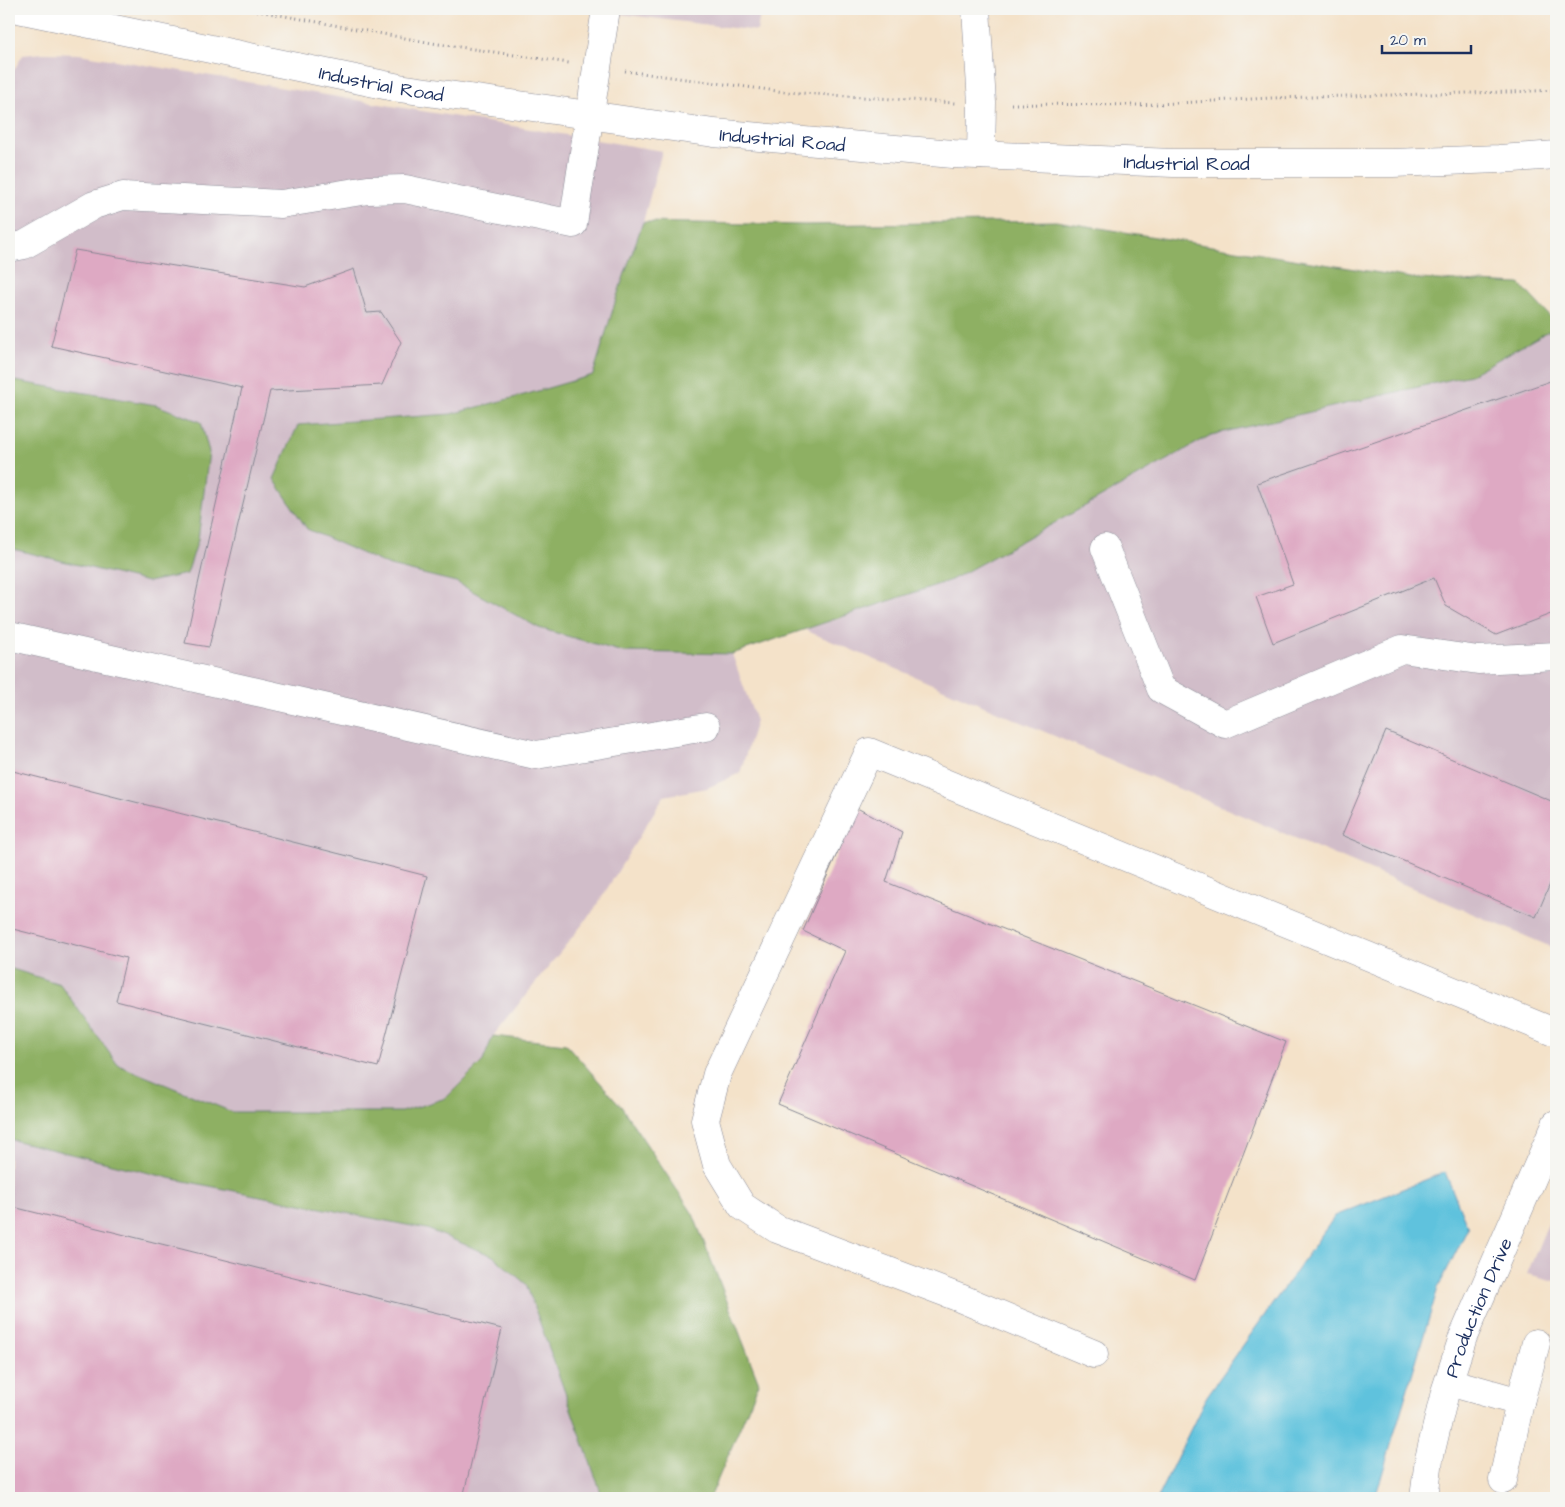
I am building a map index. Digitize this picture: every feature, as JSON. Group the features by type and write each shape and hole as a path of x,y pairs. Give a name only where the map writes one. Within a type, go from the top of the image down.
{"main road":[{"name":"Industrial Road","path":"18,9 399,88 714,133 953,154 1192,163 1393,163 1499,159 1556,154"},
{"path":"9,248 24,245 94,205 122,196 281,204 368,190 405,189 573,224 606,9"},
{"path":"976,9 982,103 980,155"},
{"path":"1105,548 1161,689 1225,724 1402,649 1478,660 1556,656"},
{"path":"9,636 536,755 706,728"},
{"path":"1094,1354 960,1298 777,1228 742,1206 717,1165 705,1120 717,1074 870,752 1556,1033"},
{"name":"Production Drive","path":"1424,1498 1429,1459 1449,1382 1464,1337 1556,1124"},
{"path":"1503,1480 1520,1402 1536,1343"},
{"path":"1449,1382 1520,1402"}],"path":[{"path":"247,9 432,43 597,67 784,92 937,103 1137,105 1271,98 1556,90"}],"shaded area":[{"path":"580,9 761,9 757,31"},
{"path":"44,53 79,54 662,151 643,222 617,296 593,375 451,414 298,425 390,566 456,582 539,628 623,652 732,654 756,721 740,773 707,788 664,796 594,910 493,1036 483,1061 446,1098 401,1112 232,1112 118,1065 60,984 9,968 9,78 23,55"},
{"path":"1556,327 1556,949 805,630 951,580 1211,435 1470,375"},
{"path":"9,1139 174,1179 427,1229 493,1256 526,1284 603,1498 9,1498"},
{"path":"1556,1204 1556,1281 1527,1274"}],"green space":[{"path":"1056,221 1417,279 1520,284 1556,323 1556,327 1470,375 1211,435 951,580 732,654 623,652 539,628 456,582 390,566 307,529 274,479 298,425 451,414 593,375 617,296 643,222 805,225"},
{"path":"9,380 156,405 201,422 209,452 198,540 187,574 148,582 9,548"},
{"path":"9,968 60,984 118,1065 232,1112 401,1112 446,1098 483,1061 493,1036 566,1044 621,1106 693,1214 759,1383 710,1498 603,1498 526,1284 493,1256 427,1229 174,1179 9,1139"}],"water":[{"path":"1445,1172 1468,1228 1438,1288 1375,1498 1157,1498 1207,1396 1335,1216"}],"building":[{"path":"75,250 305,287 354,269 367,313 381,312 401,342 382,385 270,391 209,647 185,643 242,388 51,346"},
{"path":"1556,379 1556,612 1496,635 1446,606 1434,578 1273,643 1256,597 1293,584 1257,483"},
{"path":"1386,731 1556,803 1556,870 1536,917 1342,835"},
{"path":"9,770 427,876 378,1067 116,1001 126,958 9,928"},
{"path":"857,808 902,832 886,882 1286,1042 1195,1280 778,1104 845,951 803,931"},
{"path":"9,1206 502,1329 463,1498 9,1498"}]}
